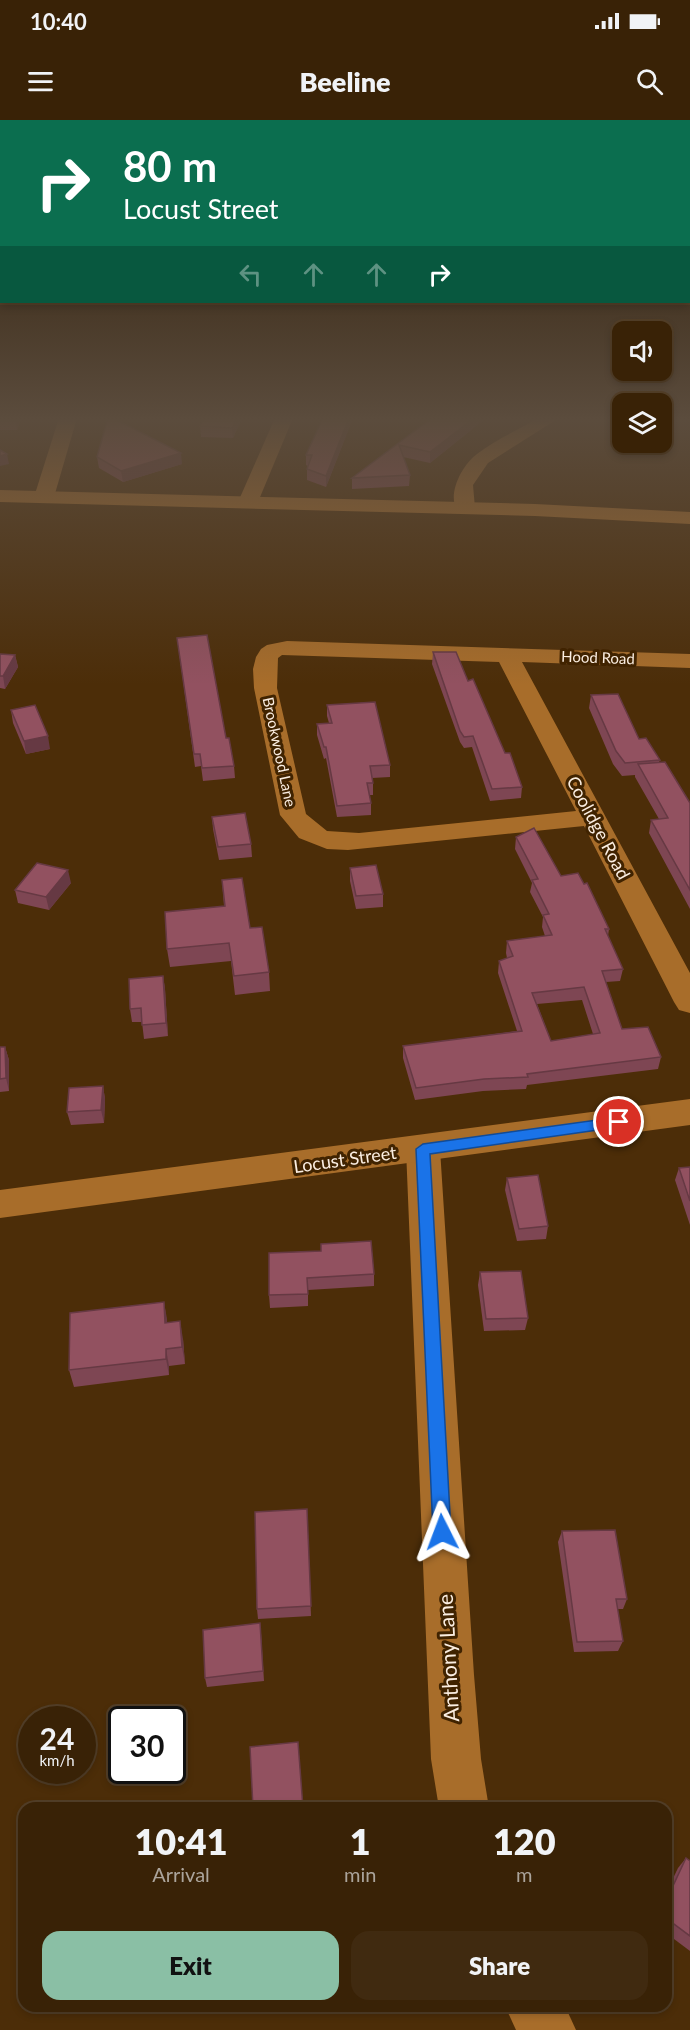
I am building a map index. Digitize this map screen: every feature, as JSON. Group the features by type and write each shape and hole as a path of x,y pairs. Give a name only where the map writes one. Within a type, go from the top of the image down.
{"street":[{"path":"434,507 690,518"},
{"name":"Brookwood Lane","path":"507,655 275,650 268,655 265,665 266,695 293,815 303,830 318,838 340,843 592,817"},
{"name":"Hood Road","path":"507,655 690,661"},
{"name":"Coolidge Road","path":"507,655 690,1002"},
{"name":"Locust Street","path":"0,1204 690,1112"},
{"name":"Anthony Lane","path":"423,1149 450,1675 456,1759 463,1802"},
{"path":"537,2012 548,2030"}],"building":[{"path":"207,635 226,738 229,738 234,766 202,768 200,754 194,754 177,638"},
{"path":"433,652 456,652 468,681 473,679 505,753 510,753 522,787 492,789 473,736 464,737 460,731"},
{"path":"0,654 15,655 3,676 0,676"},
{"path":"618,694 639,739 646,738 660,760 625,763 616,751 591,695"},
{"path":"375,702 390,765 370,766 373,783 367,783 371,803 337,806 326,747 324,747 317,724 332,723 327,705"},
{"path":"35,705 48,736 24,741 11,710"},
{"path":"665,762 690,803 690,890 651,820 668,818 638,764"},
{"path":"245,813 251,844 218,847 212,817"},
{"path":"534,828 561,876 578,873 584,884 587,883 609,929 605,929 623,969 602,971 622,1029 648,1027 661,1057 527,1074 528,1077 484,1079 416,1088 403,1046 522,1031 499,961 513,956 507,941 552,935 543,915 549,914 532,880 538,879 516,837","holes":["584,987 600,1033 551,1041 532,993"]},
{"path":"37,863 68,870 46,897 15,890"},
{"path":"376,865 383,894 356,896 350,868"},
{"path":"242,878 250,928 262,927 269,972 234,976 229,943 167,949 165,912 225,906 222,880"},
{"path":"163,976 166,1023 142,1025 141,1008 130,1009 129,979"},
{"path":"0,1047 5,1047 6,1078 0,1079"},
{"path":"103,1086 101,1110 67,1112 69,1088"},
{"path":"690,1167 690,1201 679,1168"},
{"path":"538,1175 548,1226 519,1229 507,1178"},
{"path":"371,1241 374,1274 307,1278 308,1294 269,1295 269,1253 321,1251 321,1244"},
{"path":"521,1271 528,1318 486,1319 480,1272"},
{"path":"164,1302 165,1323 180,1321 182,1347 166,1349 166,1359 69,1370 70,1313"},
{"path":"307,1509 311,1606 257,1609 255,1512"},
{"path":"615,1530 627,1599 616,1599 623,1641 577,1642 562,1531"},
{"path":"260,1623 263,1671 205,1678 203,1630"},
{"path":"298,1742 303,1802 253,1802 250,1747"},
{"path":"686,1858 690,1861 690,1936 672,1922 672,1888"}],"route":[{"path":"442,1532 423,1149 619,1122"}]}
